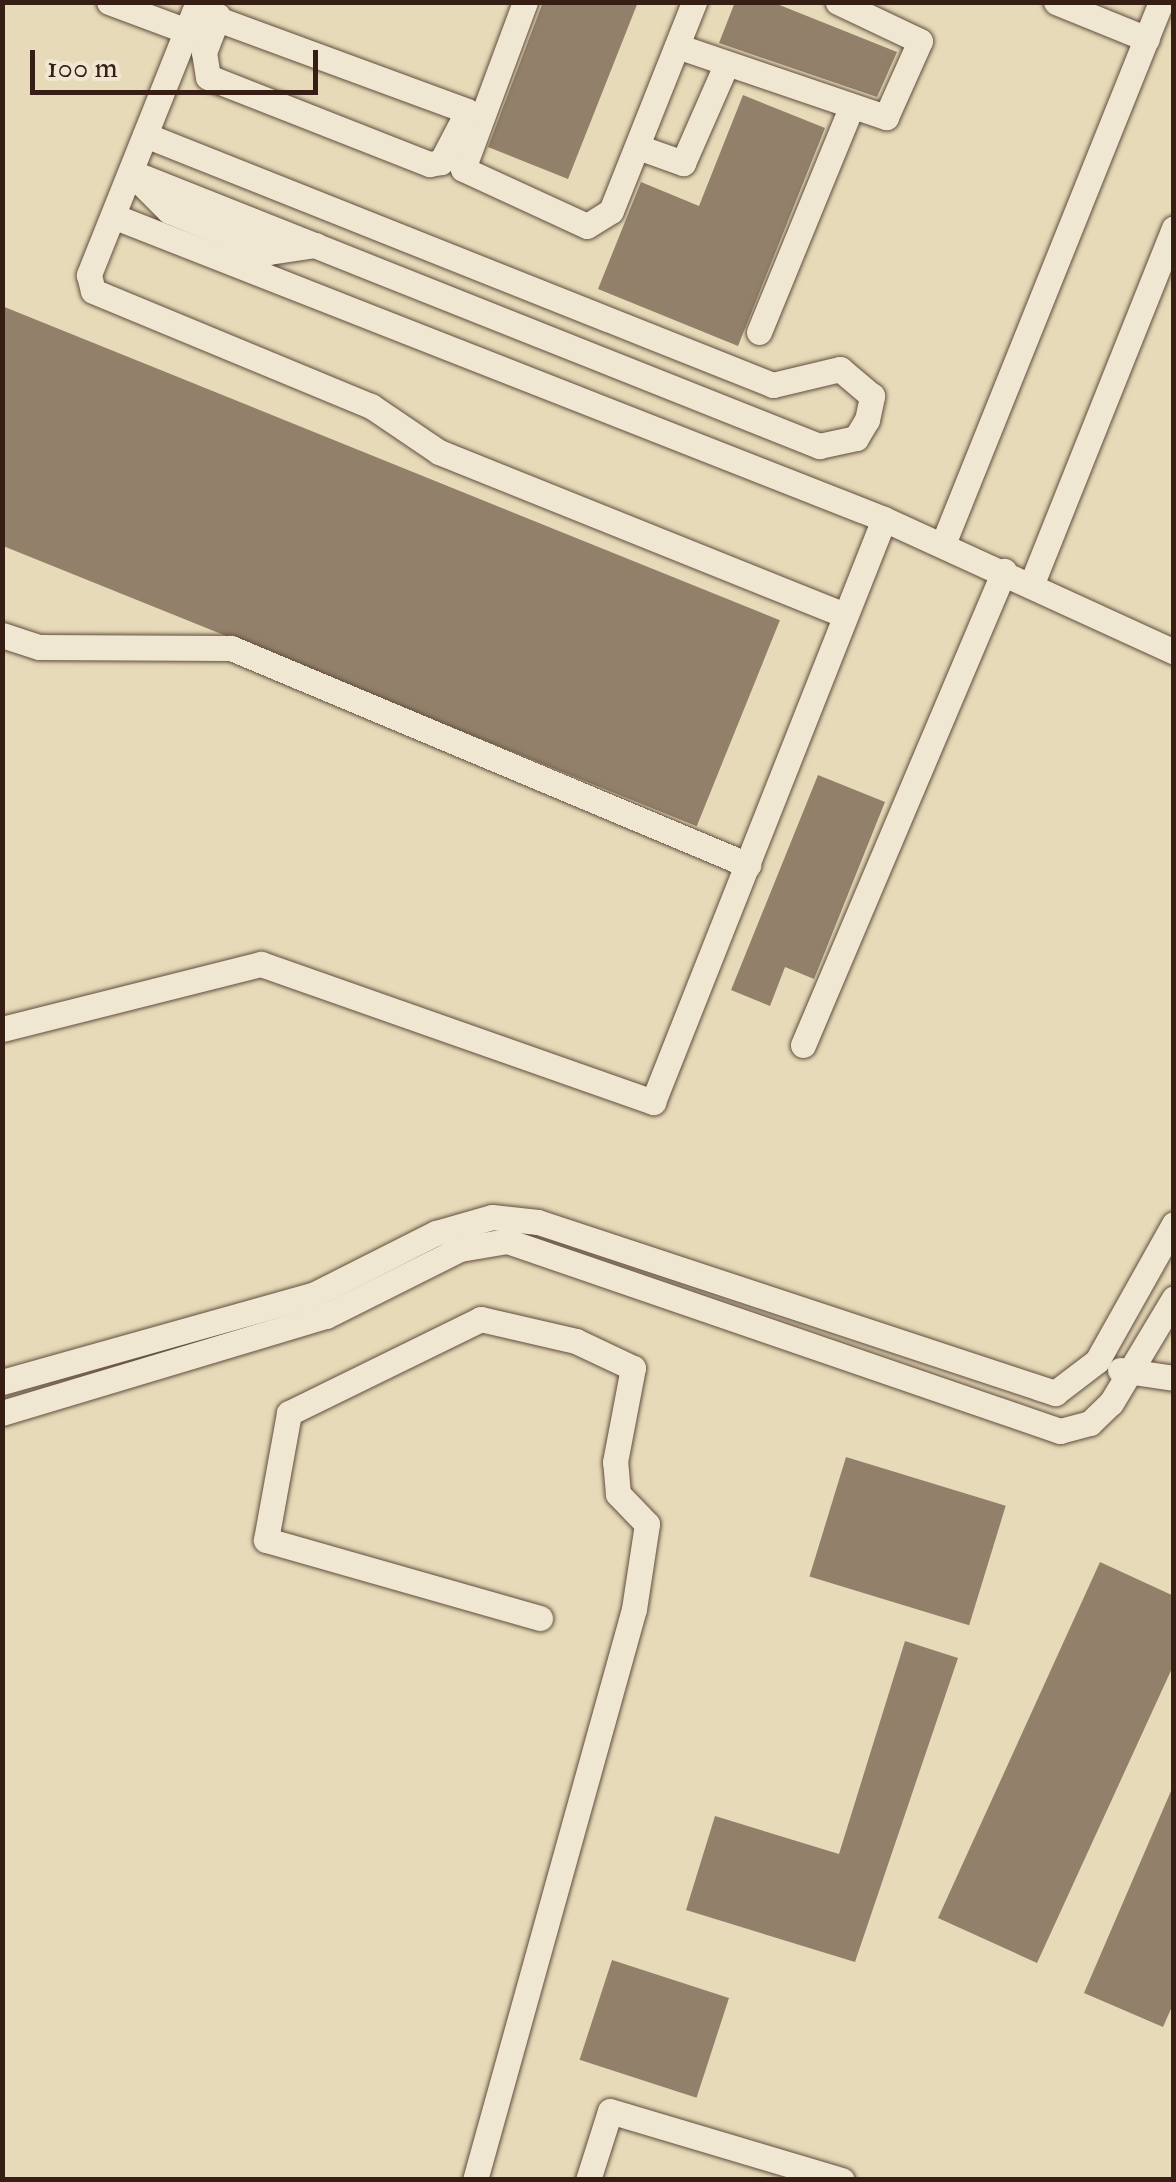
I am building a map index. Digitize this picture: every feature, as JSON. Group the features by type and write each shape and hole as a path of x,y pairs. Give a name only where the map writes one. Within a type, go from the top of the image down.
{"street":[{"path":"109,2 204,13 467,111"},
{"path":"204,13 208,77 418,160 441,162 467,111 511,2"},
{"path":"525,2 463,169 587,226 606,220 694,2"},
{"path":"677,46 874,118 894,112 920,42 838,2"},
{"path":"1056,2 1146,39"},
{"path":"943,544 1161,2"},
{"path":"204,13 145,135 88,275 109,304 371,406 439,452 844,614"},
{"path":"638,147 683,162 726,65"},
{"path":"759,332 850,110"},
{"path":"131,172 819,446 856,438 867,420 872,396 840,368 774,385 145,135"},
{"path":"113,216 884,519 1032,582 1174,652"},
{"path":"358,262 373,226"},
{"path":"1032,582 1166,265 1174,228"},
{"path":"2,1029 261,964 653,1102 884,519"},
{"path":"803,1046 1004,571"},
{"path":"2,636 39,648 232,648 748,866"},
{"path":"2,1382 315,1294 436,1233 492,1217 538,1222 1006,1382 1055,1393 1101,1355 1174,1224"},
{"path":"2,1413 326,1316 460,1249 506,1241 1032,1425 1090,1424 1163,1339 1174,1298"},
{"path":"475,2180 634,1610 646,1524 618,1494 616,1462 633,1368 576,1340 481,1318 290,1412 266,1540 540,1618"},
{"path":"1101,1355 1163,1339"},
{"path":"1101,1355 1130,1374 1174,1378"},
{"path":"588,2180 610,2111 842,2180"}],"building":[{"path":"543,2 638,2 568,179 488,147"},
{"path":"735,2 772,2 897,52 877,97 719,43"},
{"path":"743,95 825,128 738,346 598,289 641,182 699,206"},
{"path":"2,306 780,620 697,826 2,545"},
{"path":"818,775 885,802 814,979 785,967 770,1006 731,990"},
{"path":"846,1457 1006,1506 969,1625 809,1577"},
{"path":"1100,1562 1174,1596 1174,1664 1037,1963 938,1918"},
{"path":"905,1641 958,1658 855,1962 686,1910 715,1816 839,1854"},
{"path":"1174,1784 1174,2002 1163,2027 1084,1993"},
{"path":"612,1960 729,1998 697,2098 580,2060"}]}
